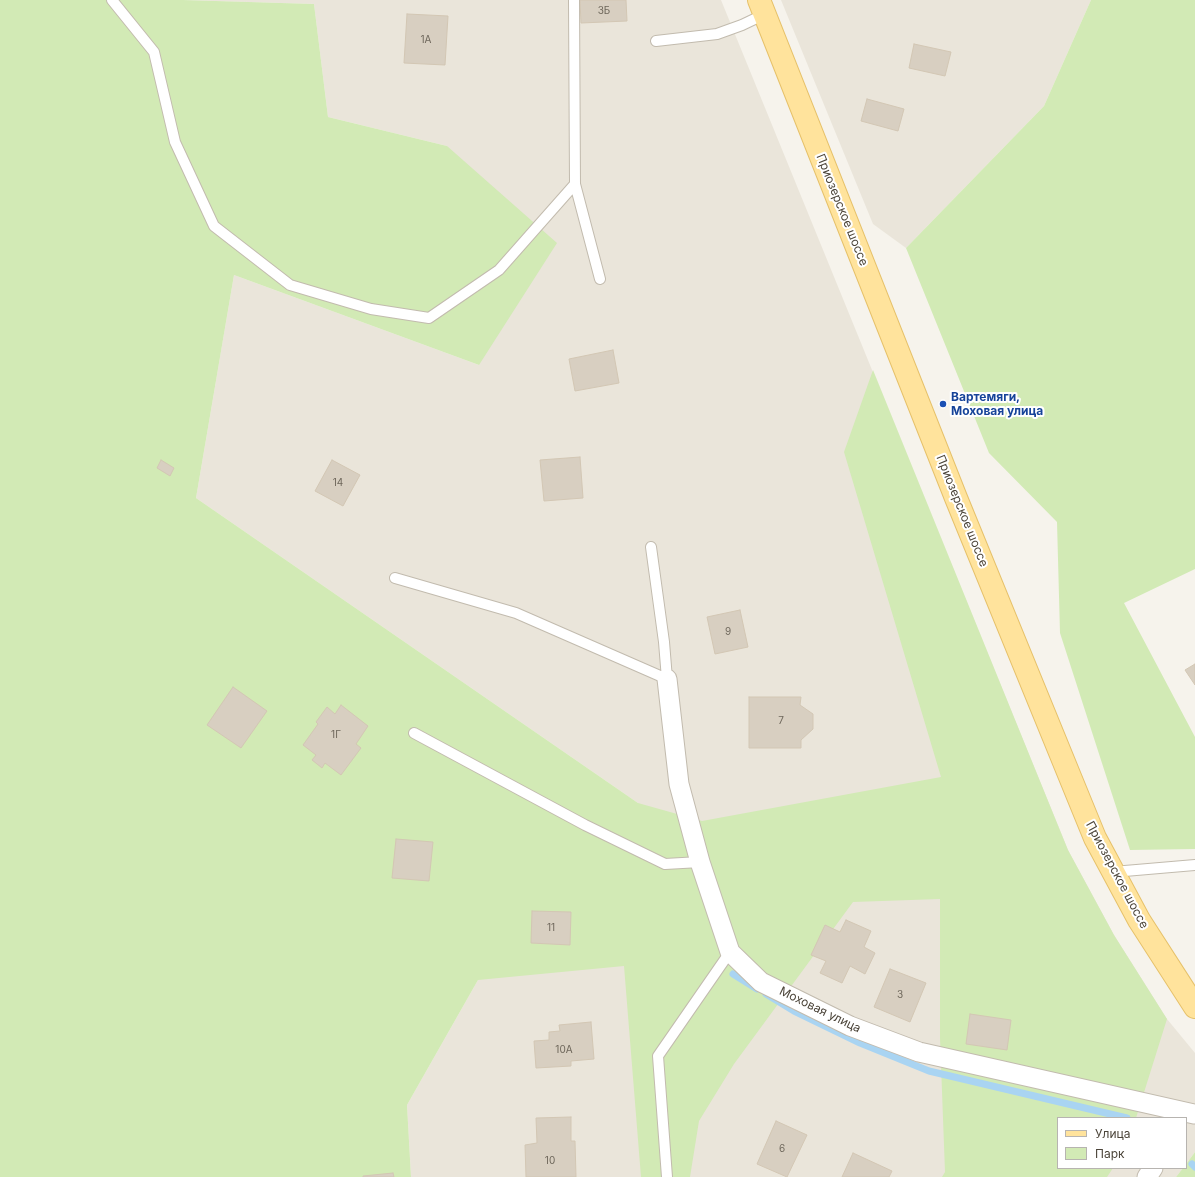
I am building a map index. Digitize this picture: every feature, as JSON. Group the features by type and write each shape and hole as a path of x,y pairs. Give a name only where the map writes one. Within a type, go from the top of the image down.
{"main road":[{"name":"Приозерское шоссе","path":"762,7 959,505 1095,838 1139,920 1195,1007"}],"street":[{"name":"Моховая улица","path":"667,679 679,784 700,862 730,952 760,982 850,1026 919,1052 1192,1117"},
{"path":"1146,1177 1152,1169"}],"lane":[{"path":"112,0 154,52 175,142 214,226 290,284 371,309 429,318 499,270 575,184"},
{"path":"574,0 575,184 600,279"},
{"path":"656,41 717,34 742,26 762,7"},
{"path":"395,578 516,613 667,679 664,642 651,547"},
{"path":"414,733 585,825 665,864 700,862"},
{"path":"1114,872 1195,865"},
{"path":"667,1177 658,1056 730,952"}],"shaded area":[{"path":"183,0 721,0 1068,850 1114,935 1167,1019 1195,1053 1195,1152 1187,1163 1187,1117 1057,1117 1057,1169 1182,1169 1176,1177 411,1177 407,1105 478,980 638,803 196,498 234,275 479,365 447,146 328,117 314,4"},
{"path":"781,0 1091,0 1044,106 906,248 873,224"}],"green space":[{"path":"0,0 183,0 314,4 328,117 447,146 557,243 479,365 234,275 196,498 638,803 702,821 941,777 844,452 873,370 1068,850 1114,935 1167,1019 1136,1117 1057,1117 1057,1169 1112,1169 1107,1177 942,1177 945,1172 940,1038 940,899 853,902 734,1064 699,1121 690,1177 641,1177 624,966 478,980 407,1105 411,1177 0,1177"},
{"path":"1091,0 1195,0 1195,569 1124,603 1195,737 1195,849 1130,850 1060,633 1057,522 989,453 906,248 1044,106"},
{"path":"1195,1152 1195,1177 1176,1177 1182,1169 1187,1169 1187,1163"}],"building":[{"path":"580,0 626,0 627,21 581,23"},
{"path":"407,14 448,16 445,65 404,63"},
{"path":"914,44 951,52 945,76 909,68"},
{"path":"867,99 904,109 898,131 861,121"},
{"path":"613,350 619,383 575,391 569,359"},
{"path":"580,457 583,498 544,501 540,460"},
{"path":"161,460 174,468 170,476 157,468"},
{"path":"332,460 360,475 343,506 315,491"},
{"path":"740,610 748,647 715,654 707,617"},
{"path":"1195,664 1195,685 1185,670"},
{"path":"233,687 267,711 241,748 207,725"},
{"path":"749,697 801,697 800,705 813,714 813,729 801,740 801,748 749,748"},
{"path":"341,705 368,726 356,744 361,748 341,775 325,763 322,768 312,760 316,755 303,745 318,724 316,722 327,707 335,714"},
{"path":"396,839 433,842 429,881 392,878"},
{"path":"532,911 571,912 570,945 531,943"},
{"path":"846,920 871,931 864,947 875,953 865,974 850,966 842,983 820,973 826,961 811,955 825,925 840,932"},
{"path":"890,969 926,983 910,1022 874,1007"},
{"path":"970,1014 1011,1020 1007,1050 966,1044"},
{"path":"591,1022 594,1059 571,1061 571,1066 536,1068 534,1041 549,1040 549,1032 560,1031 559,1025"},
{"path":"571,1117 571,1141 575,1141 576,1177 526,1177 525,1145 537,1143 536,1118"},
{"path":"776,1121 807,1135 787,1177 757,1164"},
{"path":"853,1153 892,1171 889,1177 842,1177"},
{"path":"393,1173 394,1177 363,1177 363,1176"}],"waterway":[{"path":"733,974 757,989"},
{"path":"766,994 794,1011 860,1043 929,1071 1123,1117"},
{"path":"1192,1164 1195,1167"}],"place":[{"name":"Вартемяги, Моховая улица","path":"943,404"}]}
